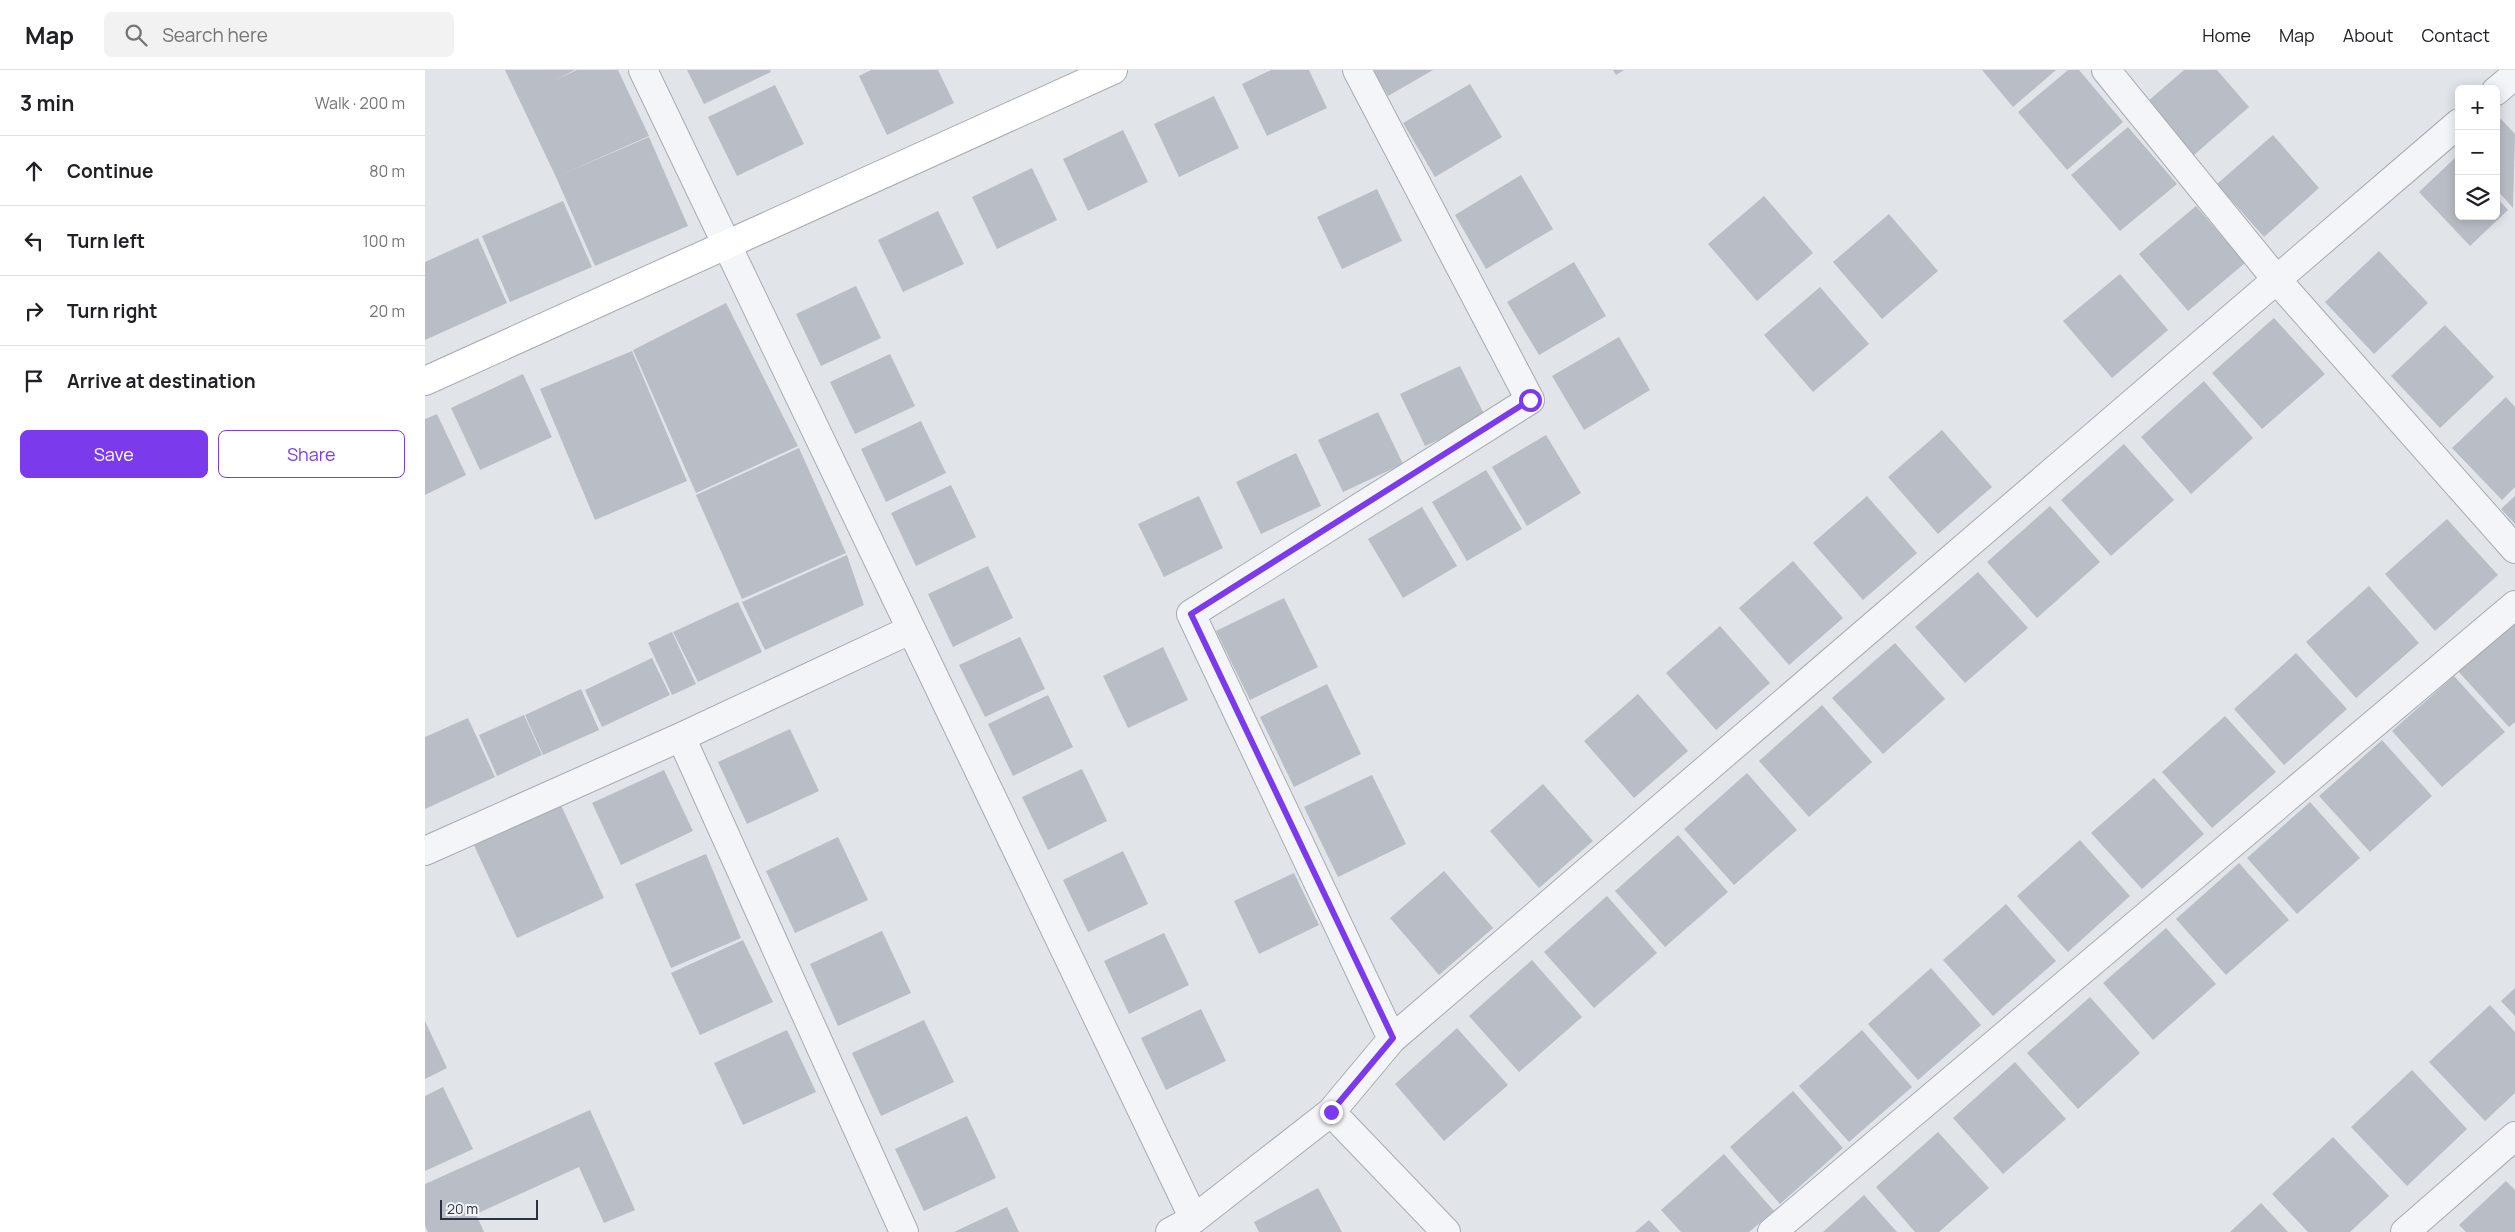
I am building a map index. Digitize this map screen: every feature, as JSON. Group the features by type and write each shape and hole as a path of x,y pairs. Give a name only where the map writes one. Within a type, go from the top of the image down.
{"main road":[{"path":"425,382 1113,70"}],"street":[{"path":"643,70 1194,1219"},
{"path":"1357,70 1530,400 1191,614 1393,1038"},
{"path":"2106,70 2276,279 2515,549"},
{"path":"2500,88 2515,75"},
{"path":"1170,1232 1194,1219 1331,1112 1393,1038 2455,126"},
{"path":"1771,1232 2515,604"},
{"path":"425,851 681,737 910,630"},
{"path":"681,737 904,1232"},
{"path":"1331,1112 1446,1232"},
{"path":"2405,1232 2515,1136"}],"building":[{"path":"505,70 575,70 555,80 577,70 618,70 649,136 556,177"},
{"path":"687,70 770,70 771,72 704,104"},
{"path":"871,70 938,70 954,103 887,135 859,76"},
{"path":"1271,70 1309,70 1327,108 1267,136 1242,84"},
{"path":"1373,70 1433,70 1388,96"},
{"path":"1613,70 1624,70 1616,75"},
{"path":"1982,70 2056,70 2013,107"},
{"path":"2068,70 2079,70 2123,122 2067,170 2018,112"},
{"path":"2184,70 2217,70 2249,107 2194,155 2147,102"},
{"path":"1470,84 1502,137 1435,177 1403,123"},
{"path":"775,85 804,144 737,176 708,117"},
{"path":"1214,96 1239,148 1179,177 1154,124"},
{"path":"2500,118 2515,134 2513,208 2500,193"},
{"path":"2128,127 2177,184 2120,231 2071,175"},
{"path":"1123,130 1148,182 1088,211 1063,159"},
{"path":"2273,135 2319,188 2264,237 2217,184"},
{"path":"649,137 688,226 595,266 556,177"},
{"path":"2455,158 2455,220 2497,220 2470,246 2419,192"},
{"path":"1032,168 1057,220 997,249 972,197"},
{"path":"1521,175 1553,229 1486,269 1455,215"},
{"path":"1377,189 1402,241 1342,269 1317,217"},
{"path":"1764,196 1813,253 1757,301 1708,244"},
{"path":"563,201 592,267 510,302 482,236"},
{"path":"2500,201 2508,210 2500,218"},
{"path":"2196,206 2245,263 2188,311 2139,254"},
{"path":"938,211 964,264 903,292 878,240"},
{"path":"1889,214 1938,271 1882,319 1833,262"},
{"path":"478,238 507,303 425,340 425,262"},
{"path":"2379,251 2428,303 2374,354 2325,302"},
{"path":"1574,262 1606,316 1539,355 1507,302"},
{"path":"2120,274 2168,330 2112,378 2063,321"},
{"path":"856,286 881,338 821,366 796,314"},
{"path":"1820,287 1869,344 1813,392 1764,335"},
{"path":"726,303 798,446 696,493 633,350"},
{"path":"2274,318 2325,374 2262,429 2212,373"},
{"path":"2445,325 2494,377 2440,428 2391,376"},
{"path":"1619,337 1650,390 1584,430 1552,376"},
{"path":"632,351 687,481 595,520 540,389"},
{"path":"890,354 915,406 855,434 830,382"},
{"path":"1460,366 1486,418 1425,446 1400,394"},
{"path":"523,374 552,437 480,470 451,408"},
{"path":"2204,381 2253,438 2191,494 2141,437"},
{"path":"2506,397 2515,407 2515,487 2502,500 2452,448"},
{"path":"1378,412 1403,464 1343,492 1318,440"},
{"path":"437,414 466,475 425,495 425,419"},
{"path":"921,421 946,473 886,502 861,449"},
{"path":"1942,430 1992,487 1938,534 1888,477"},
{"path":"1546,435 1581,493 1527,526 1492,467"},
{"path":"2124,444 2174,500 2111,556 2061,500"},
{"path":"799,448 846,553 742,599 696,495"},
{"path":"1296,453 1321,506 1261,534 1236,482"},
{"path":"1486,470 1522,529 1467,561 1432,502"},
{"path":"951,485 976,537 916,566 891,513"},
{"path":"1199,496 1223,548 1164,577 1138,524"},
{"path":"1867,496 1917,553 1863,600 1813,543"},
{"path":"2515,496 2515,524 2501,509"},
{"path":"2050,506 2100,562 2037,618 1987,562"},
{"path":"1422,507 1457,566 1403,598 1368,539"},
{"path":"2447,519 2498,575 2435,631 2385,574"},
{"path":"847,555 864,605 765,650 742,602"},
{"path":"1793,561 1843,618 1789,665 1739,608"},
{"path":"988,566 1013,618 953,647 928,594"},
{"path":"1978,572 2028,628 1965,683 1915,627"},
{"path":"2369,586 2419,643 2356,698 2306,642"},
{"path":"1284,598 1318,667 1250,700 1216,631"},
{"path":"738,602 762,652 698,682 673,632"},
{"path":"2515,621 2515,722 2509,727 2458,671"},
{"path":"1720,626 1770,683 1716,730 1666,673"},
{"path":"672,632 696,684 672,695 648,643"},
{"path":"1020,637 1045,689 985,717 959,665"},
{"path":"1895,643 1945,699 1883,754 1832,698"},
{"path":"1163,647 1188,700 1128,728 1103,676"},
{"path":"2296,653 2347,709 2284,765 2234,709"},
{"path":"652,658 670,695 602,727 585,690"},
{"path":"2454,676 2505,732 2442,787 2392,731"},
{"path":"1327,684 1361,754 1294,787 1260,717"},
{"path":"581,689 599,730 543,755 525,715"},
{"path":"1638,694 1688,751 1634,798 1584,741"},
{"path":"1048,695 1073,747 1013,776 988,724"},
{"path":"1822,705 1872,762 1809,817 1759,761"},
{"path":"524,715 542,755 497,776 479,735"},
{"path":"2225,716 2276,772 2212,828 2162,772"},
{"path":"468,718 495,777 425,809 425,737"},
{"path":"790,729 819,791 747,824 718,762"},
{"path":"2382,740 2432,796 2370,852 2319,796"},
{"path":"1082,769 1107,821 1048,850 1022,797"},
{"path":"664,770 693,831 621,865 592,803"},
{"path":"1747,773 1797,830 1734,885 1684,829"},
{"path":"1372,775 1406,844 1338,877 1304,807"},
{"path":"2154,778 2204,834 2142,889 2091,833"},
{"path":"1543,784 1593,841 1539,888 1490,831"},
{"path":"559,801 604,898 517,938 472,841"},
{"path":"2310,802 2360,858 2297,914 2247,858"},
{"path":"1678,835 1728,892 1665,947 1615,891"},
{"path":"838,837 868,900 795,933 766,871"},
{"path":"2080,840 2130,896 2068,952 2017,896"},
{"path":"1123,851 1148,904 1088,932 1063,880"},
{"path":"706,854 741,938 671,968 635,884"},
{"path":"2239,863 2289,920 2226,975 2176,919"},
{"path":"1444,871 1493,928 1439,975 1390,918"},
{"path":"1294,873 1319,925 1259,954 1234,901"},
{"path":"1607,896 1657,953 1594,1008 1544,952"},
{"path":"2006,904 2056,961 1993,1016 1943,960"},
{"path":"2166,928 2216,984 2153,1040 2103,983"},
{"path":"882,931 911,993 838,1026 810,964"},
{"path":"1164,933 1189,985 1129,1014 1104,961"},
{"path":"743,940 773,1002 700,1035 671,973"},
{"path":"1532,960 1582,1017 1519,1072 1469,1016"},
{"path":"1931,968 1981,1025 1918,1080 1868,1024"},
{"path":"2515,988 2515,1016 2501,1001"},
{"path":"2090,997 2140,1053 2078,1109 2027,1053"},
{"path":"2490,1005 2515,1032 2515,1093 2485,1121 2429,1062"},
{"path":"1201,1009 1226,1061 1166,1090 1141,1038"},
{"path":"924,1020 954,1082 881,1116 852,1053"},
{"path":"425,1021 447,1068 425,1079"},
{"path":"1457,1028 1508,1085 1444,1141 1395,1084"},
{"path":"787,1030 816,1092 743,1125 714,1063"},
{"path":"1862,1030 1912,1087 1849,1142 1799,1086"},
{"path":"2015,1062 2066,1119 2003,1174 1953,1118"},
{"path":"2412,1070 2467,1129 2407,1186 2351,1127"},
{"path":"443,1087 473,1149 425,1171 425,1096"},
{"path":"1793,1091 1843,1148 1780,1204 1730,1147"},
{"path":"590,1110 635,1210 604,1223 579,1167 476,1214 484,1232 428,1232 425,1226 425,1184"},
{"path":"967,1116 996,1178 924,1211 895,1149"},
{"path":"1938,1132 1989,1188 1939,1232 1915,1232 1876,1187"},
{"path":"2333,1137 2389,1196 2350,1232 2308,1232 2272,1194"},
{"path":"1724,1154 1774,1211 1749,1232 1681,1232 1661,1210"},
{"path":"2506,1181 2515,1190 2515,1232 2466,1232 2459,1225"},
{"path":"1318,1188 1342,1232 1259,1232 1254,1222"},
{"path":"1864,1195 1897,1232 1823,1232"},
{"path":"2261,1203 2288,1232 2230,1232"},
{"path":"1007,1207 1019,1232 954,1232"},
{"path":"1649,1220 1660,1232 1635,1232"}],"route":[{"path":"1331,1112 1393,1038 1191,614 1530,400"}]}
